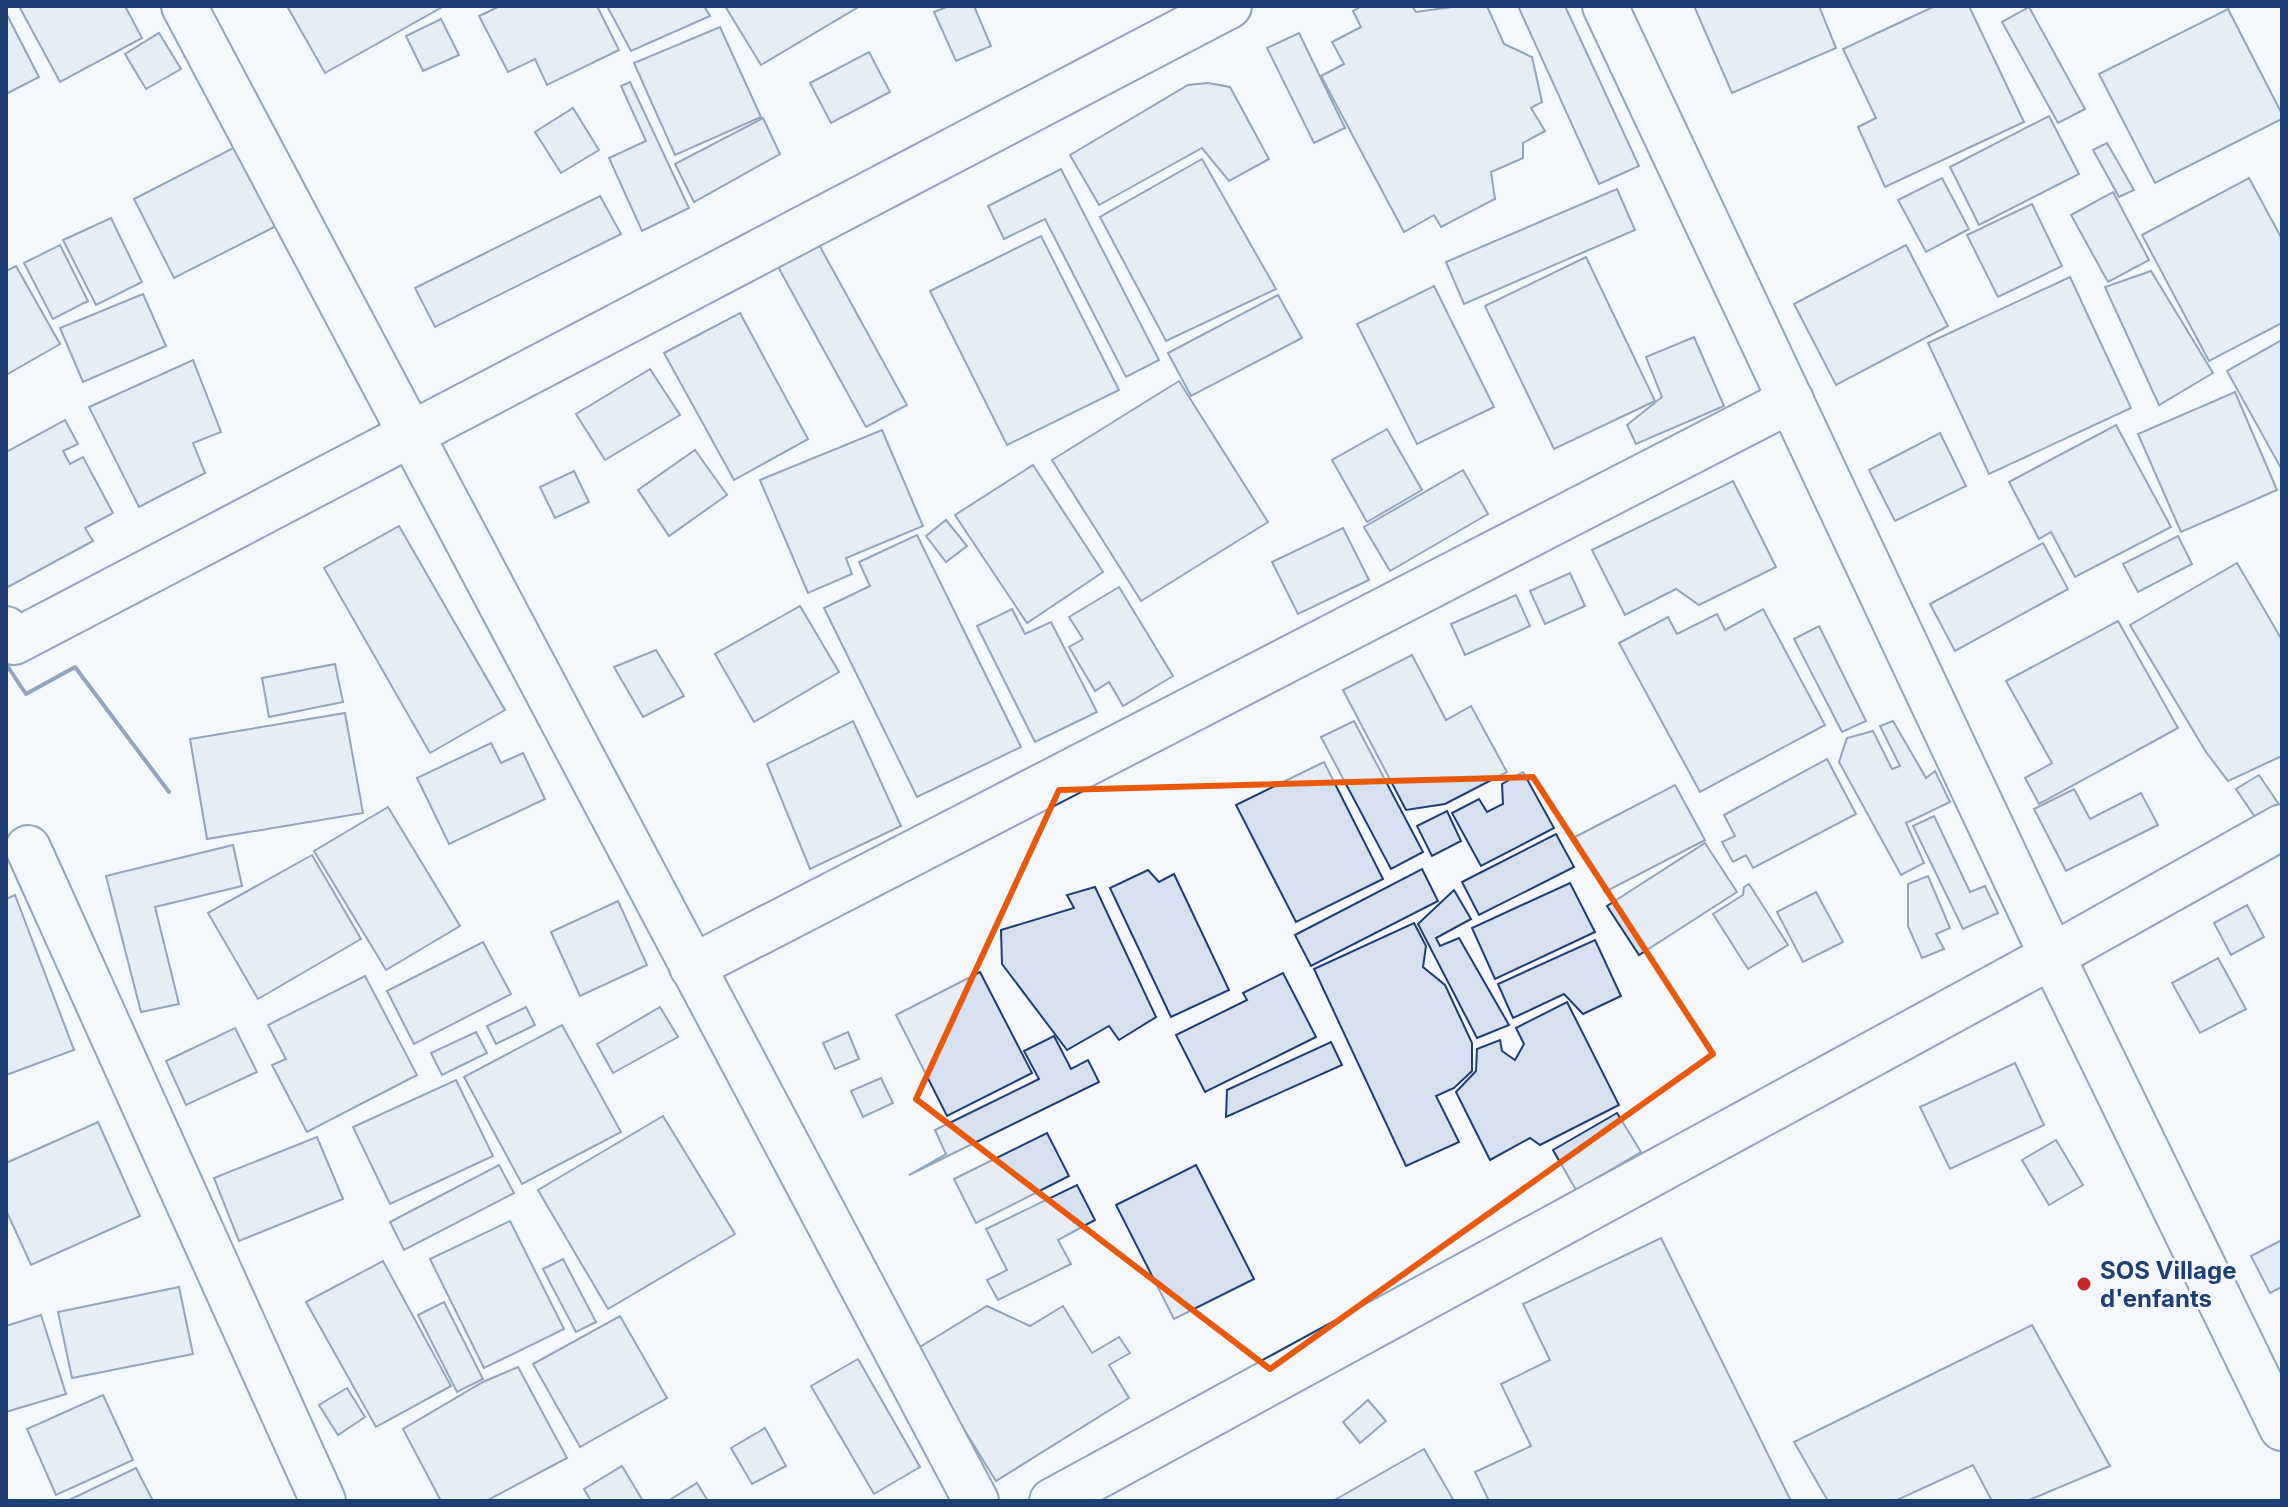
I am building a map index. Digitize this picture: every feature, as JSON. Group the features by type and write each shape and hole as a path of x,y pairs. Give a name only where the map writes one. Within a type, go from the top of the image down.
{"street":[{"path":"184,6 976,1501"},
{"path":"6,629 14,642 1229,6"},
{"path":"1605,6 2052,956 2282,1428"},
{"path":"692,967 1791,400"},
{"path":"1052,1501 2052,956 2282,827"},
{"path":"28,848 323,1501"}],"highlighted area":[{"path":"1533,777 1713,1054 1270,1369 916,1099 1059,790"}],"building":[{"path":"125,6 142,38 60,82 20,8"},
{"path":"287,6 444,6 325,73"},
{"path":"500,6 597,6 619,50 547,85 535,59 508,72 479,16"},
{"path":"607,6 704,6 710,16 631,51"},
{"path":"725,6 860,6 761,65"},
{"path":"949,6 974,6 991,46 956,61 934,12"},
{"path":"1362,6 1412,6 1416,12 1487,6 1504,44 1532,57 1542,102 1531,108 1545,131 1523,143 1523,158 1491,172 1495,199 1441,227 1434,215 1404,232 1321,76 1344,64 1332,42 1361,27 1353,11"},
{"path":"1518,6 1565,6 1639,166 1599,184"},
{"path":"1694,6 1819,6 1836,48 1732,93"},
{"path":"1935,6 1969,6 2024,122 1885,187 1858,127 1876,118 1843,49"},
{"path":"2029,7 2085,109 2058,123 2002,22"},
{"path":"2228,9 2282,119 2155,183 2099,74"},
{"path":"6,13 39,77 6,94"},
{"path":"441,19 459,55 423,71 406,36"},
{"path":"720,27 761,117 675,155 634,63"},
{"path":"159,33 181,69 146,89 125,54"},
{"path":"1299,33 1345,128 1314,143 1267,48"},
{"path":"869,52 890,92 831,123 810,83"},
{"path":"630,82 689,208 642,231 609,158 646,141 621,86"},
{"path":"1208,83 1230,87 1269,159 1229,181 1202,148 1099,205 1070,155 1188,85"},
{"path":"573,108 599,150 561,173 535,132"},
{"path":"2049,116 2079,174 1979,225 1950,167"},
{"path":"763,118 780,154 694,202 675,164"},
{"path":"243,143 284,222 174,278 134,199"},
{"path":"2107,143 2134,190 2119,197 2093,150"},
{"path":"1202,159 1276,289 1166,341 1100,217"},
{"path":"1061,169 1159,360 1126,377 1045,219 1004,239 988,206"},
{"path":"1942,178 1969,229 1926,252 1898,200"},
{"path":"2249,178 2282,239 2282,323 2209,361 2142,235"},
{"path":"1617,189 1635,230 1464,304 1446,262"},
{"path":"2113,192 2149,260 2108,282 2071,215"},
{"path":"600,196 621,234 435,327 415,288"},
{"path":"2032,204 2062,266 1998,297 1967,235"},
{"path":"111,218 142,282 96,305 63,240"},
{"path":"812,232 907,405 866,427 771,254"},
{"path":"1041,236 1119,390 1007,445 930,291"},
{"path":"60,245 88,301 53,319 24,263"},
{"path":"1906,245 1948,326 1836,385 1794,304"},
{"path":"1586,257 1655,401 1554,449 1485,306"},
{"path":"16,266 60,344 6,375 6,271"},
{"path":"2151,271 2213,373 2159,405 2105,287"},
{"path":"2070,277 2131,408 1989,474 1928,343"},
{"path":"1434,286 1494,407 1417,444 1357,324"},
{"path":"143,294 166,346 83,382 60,328"},
{"path":"1278,295 1302,338 1191,396 1168,353"},
{"path":"740,313 808,439 734,480 664,353"},
{"path":"1694,337 1724,406 1636,444 1627,425 1662,397 1646,357"},
{"path":"2282,340 2282,470 2227,371"},
{"path":"193,360 221,432 193,443 205,473 139,507 89,407"},
{"path":"650,369 680,415 605,460 576,414"},
{"path":"1179,381 1268,522 1141,601 1052,460"},
{"path":"2235,392 2277,490 2181,532 2138,434"},
{"path":"65,420 78,444 63,451 70,464 83,457 113,513 85,528 93,541 6,588 6,452"},
{"path":"2116,425 2171,527 2075,577 2051,532 2039,539 2009,482"},
{"path":"1387,429 1422,490 1367,522 1332,460"},
{"path":"882,430 923,526 846,558 852,574 808,593 760,480"},
{"path":"1940,433 1966,486 1895,521 1869,470"},
{"path":"695,450 727,495 669,536 638,490"},
{"path":"1033,465 1103,572 1027,623 955,515"},
{"path":"1463,470 1488,514 1390,571 1364,527"},
{"path":"574,471 589,502 555,518 540,487"},
{"path":"1733,481 1776,567 1699,605 1676,589 1625,615 1592,550"},
{"path":"946,520 967,546 946,562 926,536"},
{"path":"399,526 505,710 430,753 324,568"},
{"path":"1343,528 1369,580 1298,614 1272,562"},
{"path":"917,535 1021,747 917,797 824,608 870,586 859,562"},
{"path":"2178,536 2192,564 2138,592 2123,564"},
{"path":"2043,543 2068,589 1955,651 1930,604"},
{"path":"2237,563 2282,640 2282,756 2228,781 2206,752 2130,625"},
{"path":"1570,573 1585,606 1545,624 1530,591"},
{"path":"1119,587 1173,676 1123,706 1109,682 1095,691 1069,647 1083,639 1069,617"},
{"path":"1516,595 1530,626 1465,655 1451,624"},
{"path":"800,606 839,672 754,722 715,654"},
{"path":"1012,609 1025,634 1051,622 1097,712 1035,742 977,626"},
{"path":"1763,609 1825,725 1700,792 1619,643 1668,617 1677,634 1717,614 1725,630"},
{"path":"2118,621 2178,728 2039,804 2025,778 2052,763 2006,681"},
{"path":"1819,626 1866,721 1842,732 1794,639"},
{"path":"656,650 684,696 643,717 614,667"},
{"path":"1412,655 1446,720 1471,706 1507,772 1445,804 1406,810 1343,690"},
{"path":"335,664 343,702 269,717 262,678"},
{"path":"345,713 363,813 207,839 190,739"},
{"path":"853,721 901,826 810,869 767,764"},
{"path":"1354,721 1423,852 1391,869 1321,737"},
{"path":"1893,721 1926,778 1935,771 1950,802 1906,823 1924,863 1901,875 1839,762 1847,738 1873,731 1892,769 1900,766 1880,726"},
{"path":"491,743 501,763 523,753 545,799 449,844 417,778"},
{"path":"1827,759 1856,814 1753,868 1746,855 1733,862 1722,842 1735,836 1724,815"},
{"path":"1324,762 1383,879 1296,922 1236,805"},
{"path":"1523,772 1554,828 1481,866 1452,813 1479,799 1487,812 1503,804 1502,784"},
{"path":"2259,775 2280,806 2257,820 2236,789"},
{"path":"1675,785 1705,840 1605,892 1575,837"},
{"path":"2074,789 2090,819 2141,793 2158,825 2066,871 2034,809"},
{"path":"388,807 460,926 386,970 314,851"},
{"path":"1447,811 1461,841 1432,856 1417,826"},
{"path":"1934,816 1970,892 1985,886 1998,913 1963,929 1913,826"},
{"path":"1556,834 1574,867 1479,915 1462,882"},
{"path":"1705,843 1737,892 1639,955 1607,906"},
{"path":"233,845 242,886 155,907 179,1004 141,1012 106,876"},
{"path":"312,855 361,939 258,999 208,913"},
{"path":"1422,869 1438,901 1311,966 1295,935"},
{"path":"1148,870 1159,882 1174,874 1229,990 1171,1017 1110,888"},
{"path":"1928,876 1950,928 1936,934 1944,949 1922,958 1908,926 1908,884"},
{"path":"1570,883 1595,932 1495,979 1472,928"},
{"path":"1749,884 1788,945 1748,969 1713,914 1743,895 1744,887"},
{"path":"1095,887 1156,1017 1119,1040 1109,1026 1067,1050 1002,964 1001,930 1074,908 1067,895"},
{"path":"1454,890 1471,919 1436,938 1440,946 1459,938 1509,1025 1477,1038 1418,924"},
{"path":"1816,892 1843,942 1803,962 1777,912"},
{"path":"15,895 74,1050 6,1075 6,899"},
{"path":"618,901 647,965 580,996 551,932"},
{"path":"2247,905 2264,937 2231,955 2214,923"},
{"path":"1414,923 1426,946 1423,967 1445,985 1472,1043 1472,1071 1454,1088 1436,1096 1459,1142 1406,1166 1314,969"},
{"path":"1595,940 1621,996 1583,1014 1564,994 1513,1018 1498,984"},
{"path":"483,942 511,994 414,1044 387,991"},
{"path":"2218,958 2246,1009 2200,1033 2172,983"},
{"path":"980,972 1032,1073 947,1116 896,1015"},
{"path":"1283,973 1316,1037 1205,1092 1176,1035 1247,1000 1243,993"},
{"path":"365,976 417,1075 307,1132 272,1065 286,1059 268,1025"},
{"path":"1567,1002 1619,1105 1540,1145 1530,1138 1490,1160 1456,1092 1476,1071 1477,1049 1500,1040 1502,1051 1515,1060 1524,1044 1516,1028"},
{"path":"526,1007 535,1025 496,1044 487,1026"},
{"path":"660,1007 678,1037 613,1073 597,1044"},
{"path":"562,1025 621,1132 522,1184 464,1077"},
{"path":"235,1028 257,1072 186,1105 166,1061"},
{"path":"476,1032 487,1053 442,1075 431,1053"},
{"path":"848,1032 859,1059 835,1069 823,1043"},
{"path":"1054,1036 1071,1069 1088,1060 1099,1082 909,1175 946,1154 935,1130 1039,1079 1024,1051"},
{"path":"1331,1042 1342,1065 1226,1117 1227,1090"},
{"path":"2015,1063 2044,1125 1950,1169 1920,1107"},
{"path":"881,1078 893,1103 863,1117 851,1091"},
{"path":"456,1080 493,1156 390,1204 353,1127"},
{"path":"1617,1113 1641,1152 1576,1190 1553,1150"},
{"path":"663,1116 735,1234 608,1309 538,1190"},
{"path":"98,1122 140,1216 31,1265 6,1210 6,1163"},
{"path":"1047,1133 1069,1176 976,1223 954,1179"},
{"path":"317,1137 343,1199 239,1241 214,1178"},
{"path":"2056,1140 2083,1185 2049,1205 2022,1160"},
{"path":"499,1165 514,1193 404,1250 390,1222"},
{"path":"1196,1165 1254,1279 1174,1319 1116,1205"},
{"path":"1077,1185 1095,1220 1058,1240 1071,1264 998,1300 987,1280 1007,1270 986,1229"},
{"path":"510,1221 564,1329 484,1368 430,1259"},
{"path":"1661,1238 1791,1501 1489,1501 1475,1472 1531,1446 1501,1384 1550,1360 1523,1304"},
{"path":"2282,1240 2282,1287 2270,1293 2251,1256"},
{"path":"563,1259 596,1322 576,1332 543,1269"},
{"path":"383,1261 451,1386 376,1427 306,1302"},
{"path":"179,1287 193,1354 72,1378 58,1312"},
{"path":"444,1302 483,1379 457,1392 418,1315"},
{"path":"987,1306 1030,1326 1063,1306 1092,1353 1119,1337 1130,1353 1109,1365 1129,1398 996,1481 915,1350"},
{"path":"41,1315 66,1394 6,1412 6,1326"},
{"path":"620,1316 667,1398 580,1447 533,1364"},
{"path":"2032,1325 2110,1466 2027,1501 1992,1501 1973,1465 1895,1501 1828,1501 1794,1442"},
{"path":"858,1359 920,1467 874,1494 811,1386"},
{"path":"518,1367 567,1458 486,1501 441,1501 403,1429 483,1382"},
{"path":"347,1388 365,1417 338,1435 319,1405"},
{"path":"103,1395 133,1460 56,1495 27,1429"},
{"path":"1368,1400 1386,1421 1360,1443 1343,1422"},
{"path":"765,1428 786,1466 752,1484 731,1448"},
{"path":"1424,1449 1454,1501 1333,1501"},
{"path":"622,1466 643,1501 591,1501 584,1489"},
{"path":"136,1468 153,1501 67,1501"},
{"path":"697,1483 708,1501 668,1501"}],"wall":[{"path":"6,664 26,694 75,667 169,792"}],"place":[{"name":"SOS Village d'enfants","path":"2084,1284"}]}
